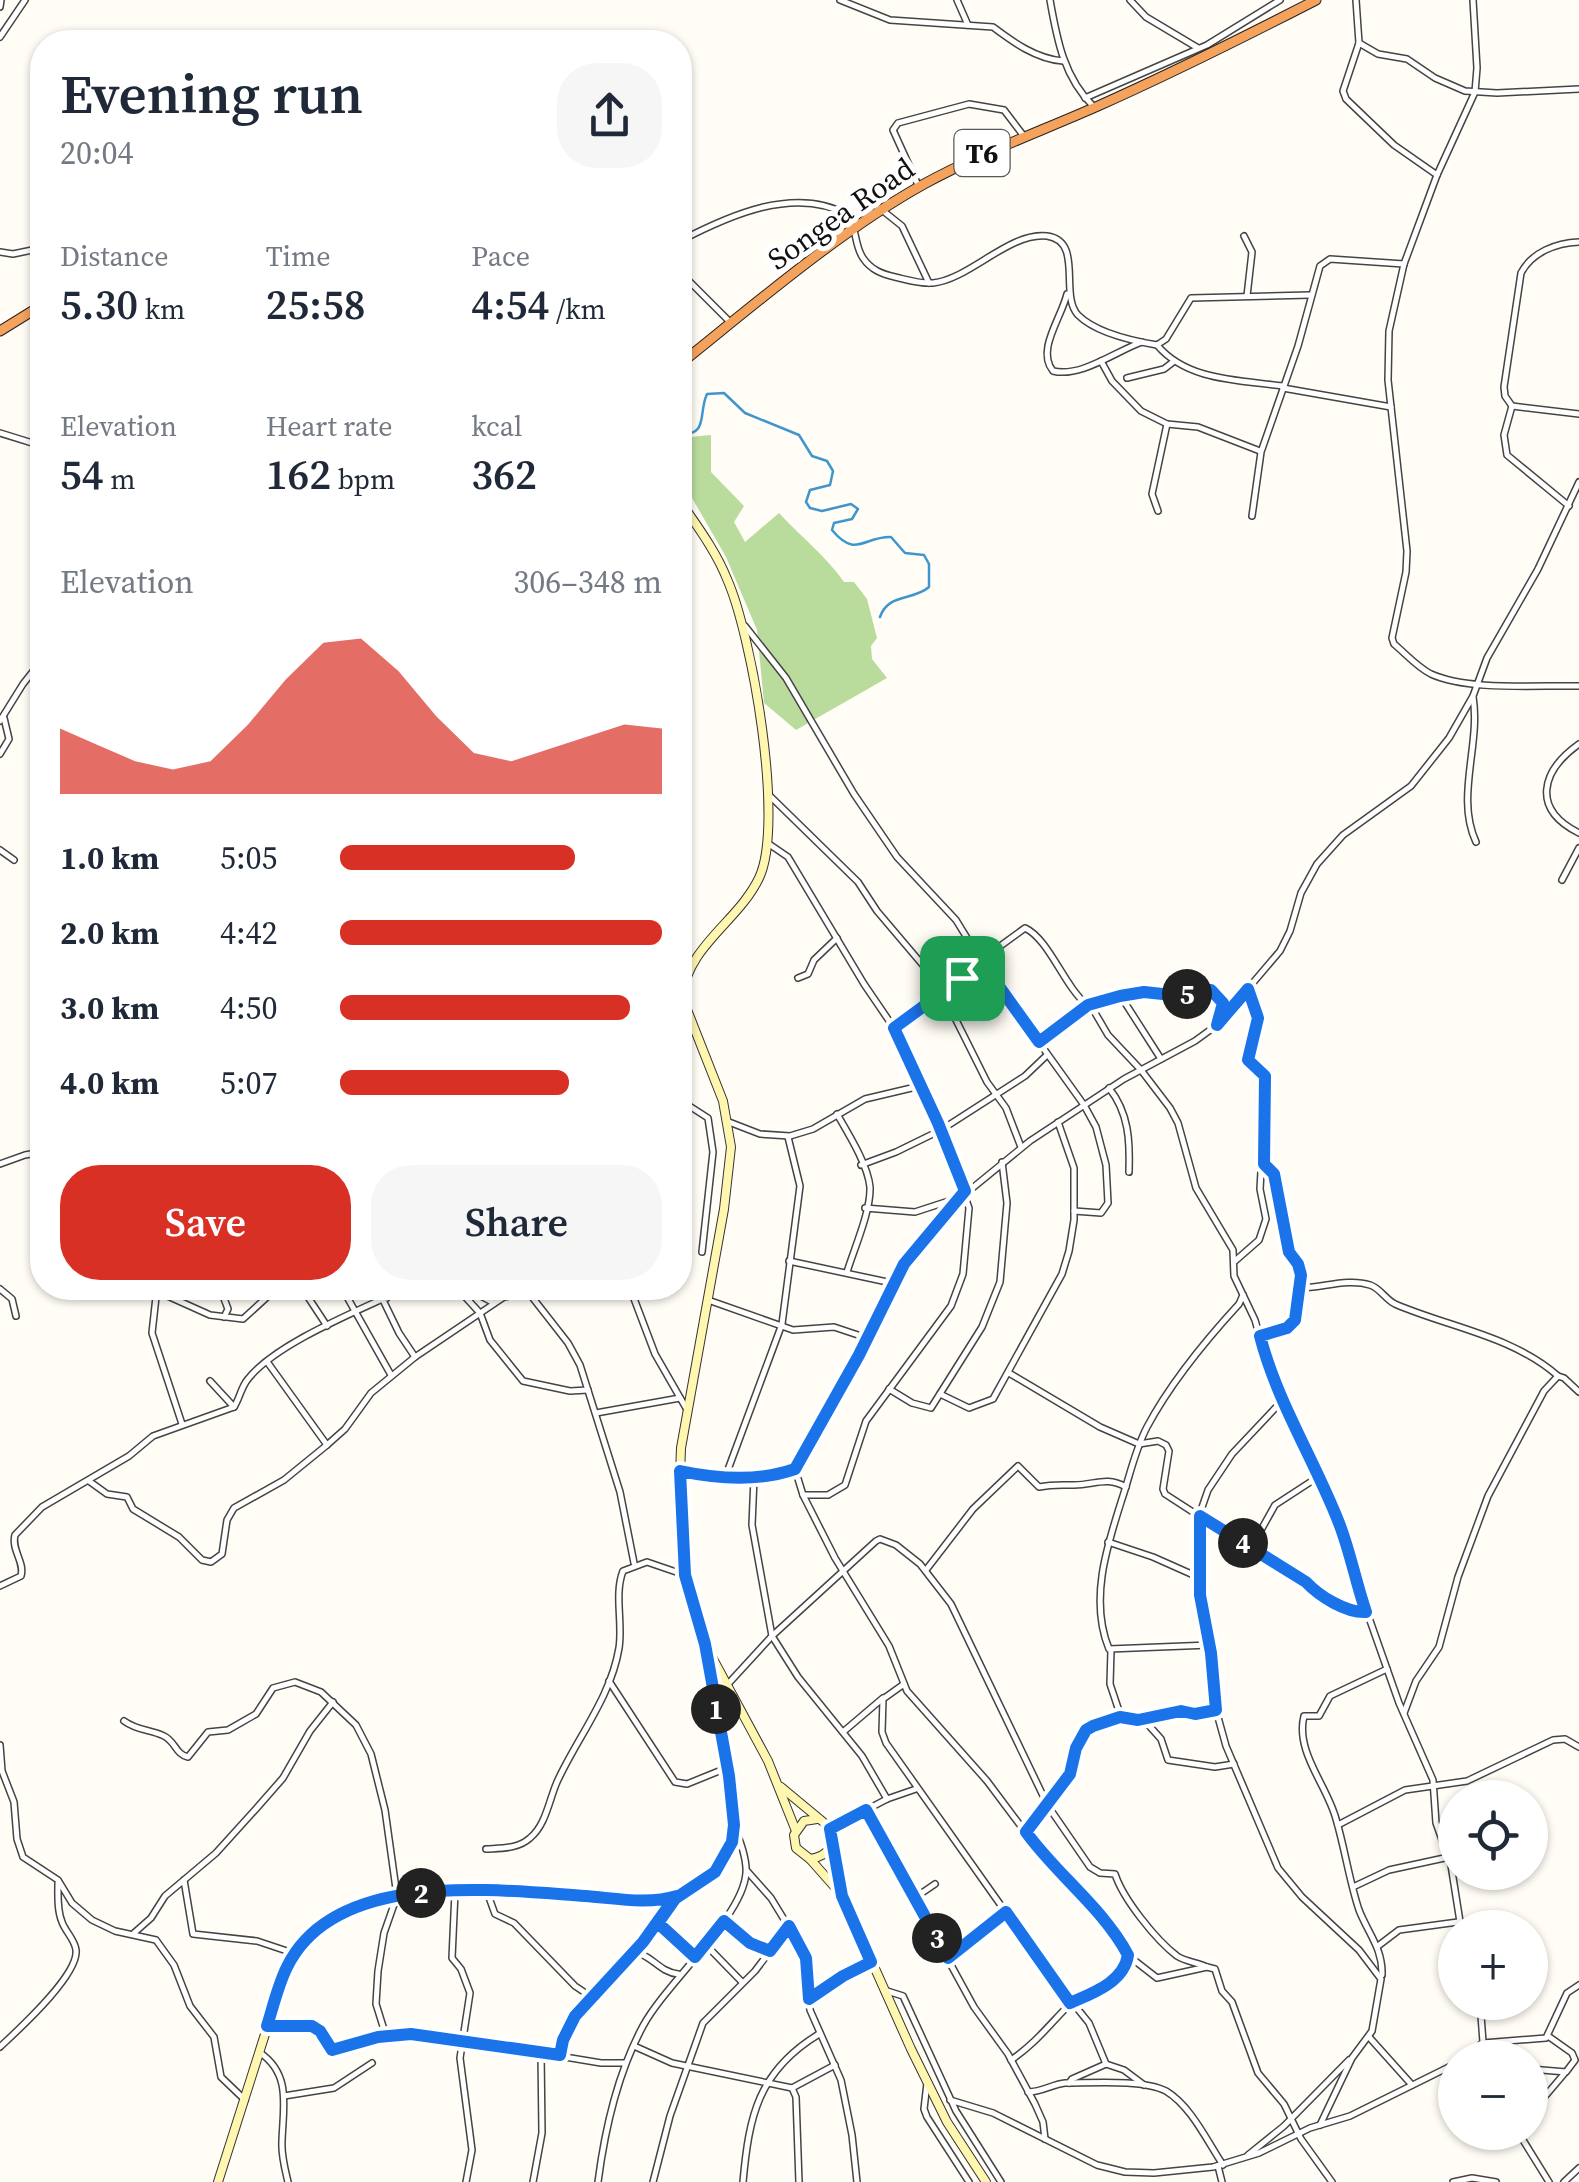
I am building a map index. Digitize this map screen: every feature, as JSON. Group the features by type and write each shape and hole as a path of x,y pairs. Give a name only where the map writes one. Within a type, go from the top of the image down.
{"highway":[{"name":"Songea Road","path":"692,355 854,229 919,187 1023,135 1209,55 1316,0"},
{"path":"0,331 30,312"}],"main road":[{"path":"692,520 726,576 743,623 768,796 769,844 758,880 746,900 692,964"},
{"path":"218,2182 287,1965 320,1926 366,1901 397,1896 487,1892 657,1900 677,1896 715,1872 729,1851 734,1825 727,1768 705,1644 685,1575 680,1471 686,1408 729,1179 729,1122 704,1049 692,1028"},
{"path":"705,1644 780,1786 796,1832 796,1848 842,1896"},
{"path":"780,1786 830,1829 842,1896 871,1962 947,2122 986,2182"},
{"path":"796,1832 804,1822 816,1819"},
{"path":"810,1859 822,1856 831,1846"}],"street":[{"path":"0,38 25,0"},
{"path":"840,0 890,20 996,28 1004,38 1027,51 1064,61"},
{"path":"958,0 968,24"},
{"path":"1050,0 1064,61 1094,107"},
{"path":"1130,0 1146,17 1209,55"},
{"path":"1356,0 1359,43 1343,91 1346,99 1394,145 1437,175"},
{"path":"1473,0 1475,92 1437,175 1404,264 1388,331 1391,408 1407,551 1392,638 1394,644 1430,673 1476,685 1579,686"},
{"path":"1085,98 1199,48 1276,1"},
{"path":"1359,43 1378,54 1407,59 1454,87 1475,92 1579,88"},
{"path":"919,187 895,135 895,125 968,104 1004,110 1023,135"},
{"path":"692,235 738,214 790,204 841,211 848,215 862,257 872,268 929,284 1041,236 1058,240 1068,256 1070,272 1058,325 1047,344 1048,365 1062,373 1144,342"},
{"path":"882,210 902,226 929,284"},
{"path":"1244,236 1252,252 1248,296"},
{"path":"1579,242 1546,250 1526,264 1520,274 1504,387 1512,406 1579,414"},
{"path":"0,252 30,249"},
{"path":"1252,516 1262,452 1324,261 1404,264"},
{"path":"692,284 732,324"},
{"path":"1068,291 1076,313 1087,322 1157,345 1173,362 1199,373 1391,408"},
{"path":"1157,345 1166,339 1191,298 1310,295"},
{"path":"1101,361 1132,405 1167,424 1206,430 1262,452"},
{"path":"1127,378 1168,368 1173,362"},
{"path":"1512,406 1504,435 1507,455 1569,506"},
{"path":"1158,510 1152,494 1167,424"},
{"path":"0,433 30,442"},
{"path":"1207,1967 1157,1978 1128,1956 1103,1920 1047,1860 952,1740 920,1707 803,1495 795,1469 868,1338 892,1283 957,1198 1084,1104 1217,1025 1280,951 1301,893 1317,864 1342,836 1396,800 1449,738 1579,482"},
{"path":"743,623 786,678 854,794 898,857 944,904 1084,1104 1105,1156 1108,1203 1101,1213 1074,1211"},
{"path":"0,754 9,738 2,719 30,677"},
{"path":"1473,696 1477,725 1468,817 1476,842"},
{"path":"1579,744 1556,762 1548,794 1552,813 1579,833"},
{"path":"768,796 781,804 805,834 854,878 943,991 994,1094 1006,1108 1021,1147"},
{"path":"769,844 788,857 894,1028 941,1130 965,1191 969,1214 955,1300 863,1426 845,1485 828,1495 803,1495"},
{"path":"1562,880 1579,848"},
{"path":"0,850 14,860"},
{"path":"894,1028 1019,929 1028,929 1108,1035 1157,1088 1178,1124 1196,1188 1221,1226 1235,1261 1234,1276 1260,1336 1281,1402 1340,1526 1366,1612 1435,1788 1438,1830"},
{"path":"798,978 809,974 814,960 838,938"},
{"path":"1235,1261 1263,1232 1266,1214 1260,1189 1266,1084 1262,1070 1248,1060 1258,1018 1248,989"},
{"path":"1039,1042 1089,1006 1144,992 1181,996 1211,990 1223,1003 1217,1025"},
{"path":"1120,996 1161,1060"},
{"path":"862,1165 941,1130 1029,1072 1048,1054"},
{"path":"729,1122 760,1134 788,1136 813,1129 871,1096 920,1086"},
{"path":"1110,1088 1127,1121 1128,1172"},
{"path":"692,1108 708,1118 713,1140 702,1252"},
{"path":"837,1114 870,1186 847,1272"},
{"path":"940,1394 961,1406 979,1406 993,1399 1062,1274 1074,1211 1074,1168 1058,1122"},
{"path":"726,1476 738,1434 782,1327 800,1186 788,1136"},
{"path":"0,1164 30,1155"},
{"path":"888,1389 929,1408 982,1328 1000,1282 1007,1203 1002,1162"},
{"path":"1260,1336 1278,1332 1292,1323 1300,1288 1300,1269 1289,1252 1274,1174 1264,1164"},
{"path":"865,1208 915,1212 957,1198"},
{"path":"789,1261 892,1283"},
{"path":"1300,1288 1350,1284 1375,1287 1390,1302 1500,1342 1546,1365 1579,1392"},
{"path":"0,1289 12,1299 16,1316"},
{"path":"1120,1717 1110,1684 1111,1650 1105,1639 1102,1605 1108,1542 1139,1444 1167,1394 1243,1295"},
{"path":"156,1300 152,1333 182,1424"},
{"path":"181,1300 224,1318 249,1316 262,1300"},
{"path":"224,1318 228,1309 225,1300"},
{"path":"310,1300 327,1326"},
{"path":"350,1300 391,1375"},
{"path":"0,1586 17,1579 22,1571 14,1550 15,1534 42,1508 129,1456 153,1436 234,1407 248,1378 268,1363 327,1326 383,1300"},
{"path":"385,1300 395,1327 416,1357"},
{"path":"468,1300 480,1313 490,1340 522,1381 570,1391 588,1390"},
{"path":"488,1300 495,1304"},
{"path":"89,1481 107,1494 126,1498 133,1509 179,1538 202,1560 211,1562 222,1554 234,1508 284,1480 327,1446 391,1375 502,1300"},
{"path":"534,1300 573,1351 588,1390 620,1492 634,1564"},
{"path":"635,1300 655,1354 686,1408"},
{"path":"708,1300 782,1327 801,1331 834,1327 868,1338"},
{"path":"268,1363 327,1446"},
{"path":"1009,1373 1084,1418 1139,1444 1158,1441 1168,1446 1163,1492 1348,1610 1366,1612"},
{"path":"1404,1716 1409,1694 1439,1646 1458,1577 1488,1496 1544,1391 1558,1376"},
{"path":"210,1381 234,1407"},
{"path":"596,1412 680,1398"},
{"path":"1281,1402 1232,1454 1208,1490 1200,1516 1200,1578 1216,1710 1234,1764 1282,1874 1359,1950 1380,1979"},
{"path":"926,1570 973,1509 1018,1466 1040,1488 1099,1480 1126,1487"},
{"path":"680,1471 754,1478 795,1469"},
{"path":"1251,1548 1275,1505 1318,1477"},
{"path":"754,1478 752,1525 772,1636 887,1799"},
{"path":"726,1686 772,1636 880,1538 896,1545 926,1570 961,1622 1047,1804 1090,1867 1100,1874 1115,1874 1125,1896 1178,1956 1214,1969 1222,1991 1232,2002 1258,2072 1292,2117 1298,2134 1332,2182"},
{"path":"1108,1542 1200,1578"},
{"path":"486,1848 518,1846 536,1831 609,1680 619,1646 621,1574 634,1564 648,1562 685,1575"},
{"path":"1111,1650 1210,1645"},
{"path":"1245,2158 1292,2117 1370,2037 1379,2002 1382,1966 1378,1946 1360,1910 1338,1825 1304,1745 1303,1718 1319,1717 1330,1696 1387,1669"},
{"path":"609,1680 675,1782 687,1784 727,1768"},
{"path":"124,1721 139,1731 168,1738 184,1758 191,1755 208,1732 228,1730 256,1714 277,1686 304,1684 333,1702 362,1733 385,1810 397,1896 384,1932 378,1971 376,2004 386,2036"},
{"path":"843,1732 904,1684"},
{"path":"883,1698 884,1738 916,1789 1089,2023 1106,2064"},
{"path":"132,1934 148,1922 165,1896 216,1853 264,1801 333,1702"},
{"path":"1026,1832 1070,1774 1076,1748 1086,1730 1120,1717 1144,1720 1181,1711 1195,1714 1216,1710"},
{"path":"1144,1720 1161,1739 1168,1760 1215,1767 1234,1764"},
{"path":"1338,1825 1412,1787 1435,1788 1467,1780 1553,1740 1565,1739 1579,1747"},
{"path":"0,1746 2,1772 16,1812 20,1849 29,1862 58,1880 66,1895 92,1920 152,1938 168,1955 188,2002 214,2036 221,2077 244,2100"},
{"path":"830,1829 887,1799 916,1789"},
{"path":"866,1810 974,2007 1011,2060 1043,2122 1044,2138"},
{"path":"734,1825 747,1870 771,1898 806,1958 809,1999 818,2034 835,2065 852,2132 857,2182"},
{"path":"1353,1888 1382,1872 1438,1859"},
{"path":"598,2182 612,2104 625,2063 644,2024 679,1974 724,1921 741,1892 747,1870"},
{"path":"0,2048 46,2000 76,1955 60,1914 58,1880"},
{"path":"184,1880 193,1934 257,1941 296,1954"},
{"path":"913,1899 935,1884"},
{"path":"456,1892 451,1951 468,1983 470,1999 460,2058 472,2150 466,2182"},
{"path":"487,1892 496,1914 514,1923 575,1986 592,1997"},
{"path":"560,2055 570,2023 677,1896"},
{"path":"948,1958 1006,1912"},
{"path":"724,1921 750,1943 770,1951"},
{"path":"658,1923 695,1957"},
{"path":"653,2182 670,2116 704,2020 789,1926"},
{"path":"1378,1946 1395,1932 1438,1927"},
{"path":"706,1945 742,1982"},
{"path":"633,1951 649,1957 668,1973 679,1974"},
{"path":"1011,2060 1033,2044 1071,2002 1110,1983 1123,1970 1128,1956"},
{"path":"809,1999 871,1962"},
{"path":"1548,2036 1568,1994 1579,1985"},
{"path":"884,1990 902,1996 950,2100 1000,2182"},
{"path":"267,2026 312,2026 332,2050 386,2036 433,2035 608,2064 625,2063"},
{"path":"744,2182 754,2110 766,2082 791,2054 818,2034"},
{"path":"1527,2040 1548,2036 1575,2057 1548,2093"},
{"path":"1370,2037 1412,2085"},
{"path":"634,2046 687,2067 792,2088 835,2065"},
{"path":"259,2052 279,2072 284,2096 282,2147 288,2182"},
{"path":"533,2182 542,2134 541,2053"},
{"path":"1320,2126 1352,2058"},
{"path":"284,2096 334,2088 372,2063"},
{"path":"1068,2084 1106,2064 1171,2096 1190,2116 1220,2166 1222,2182"},
{"path":"1548,2070 1566,2072"},
{"path":"950,2100 982,2108 1082,2159 1125,2172 1220,2166 1350,2116 1438,2072"},
{"path":"927,2082 927,2117 969,2182"},
{"path":"1028,2092 1068,2084 1145,2085"},
{"path":"792,2088 796,2097 798,2182"},
{"path":"1529,2150 1549,2182"},
{"path":"1564,2182 1579,2168"},
{"path":"1453,2182 1472,2178 1496,2182"}],"green space":[{"path":"711,435 711,472 744,506 734,522 745,542 779,513 844,582 854,582 867,599 877,638 871,646 872,659 887,678 796,730 764,703 757,630 726,557 692,498 692,437"}],"waterway":[{"path":"692,432 701,422 707,394 724,393 745,413 799,435 812,456 827,461 833,471 830,485 810,490 806,502 810,508 822,511 851,504 858,509 852,519 834,523 832,530 840,539 854,545 891,537 905,553 924,555 929,564 929,587 889,604 880,617"}],"route":[{"path":"962,978 894,1028 965,1191 892,1283 859,1355 795,1469 754,1478 680,1471 685,1575 705,1644 733,1805 734,1834 723,1862 705,1880 673,1900 643,1942 580,2009 566,2031 560,2055 411,2034 378,2037 332,2050 312,2026 267,2026 287,1965 320,1926 366,1901 433,1892 542,1892 657,1900 677,1896 673,1900 658,1923 695,1957 724,1921 750,1943 770,1951 789,1926 806,1958 809,1999 871,1962 842,1896 830,1829 866,1810 948,1958 1006,1912 1070,2003 1084,1999 1120,1974 1128,1955 1103,1920 1026,1832 1063,1786 1086,1730 1120,1717 1144,1720 1187,1710 1195,1714 1216,1710 1200,1595 1200,1516 1351,1612 1366,1612 1340,1526 1281,1402 1260,1336 1287,1328 1295,1320 1301,1275 1289,1252 1274,1174 1264,1164 1266,1084 1262,1070 1248,1060 1258,1018 1248,989 1217,1025 1223,1003 1211,990 1181,996 1136,992 1088,1005 1039,1042 983,964 962,978"}]}
